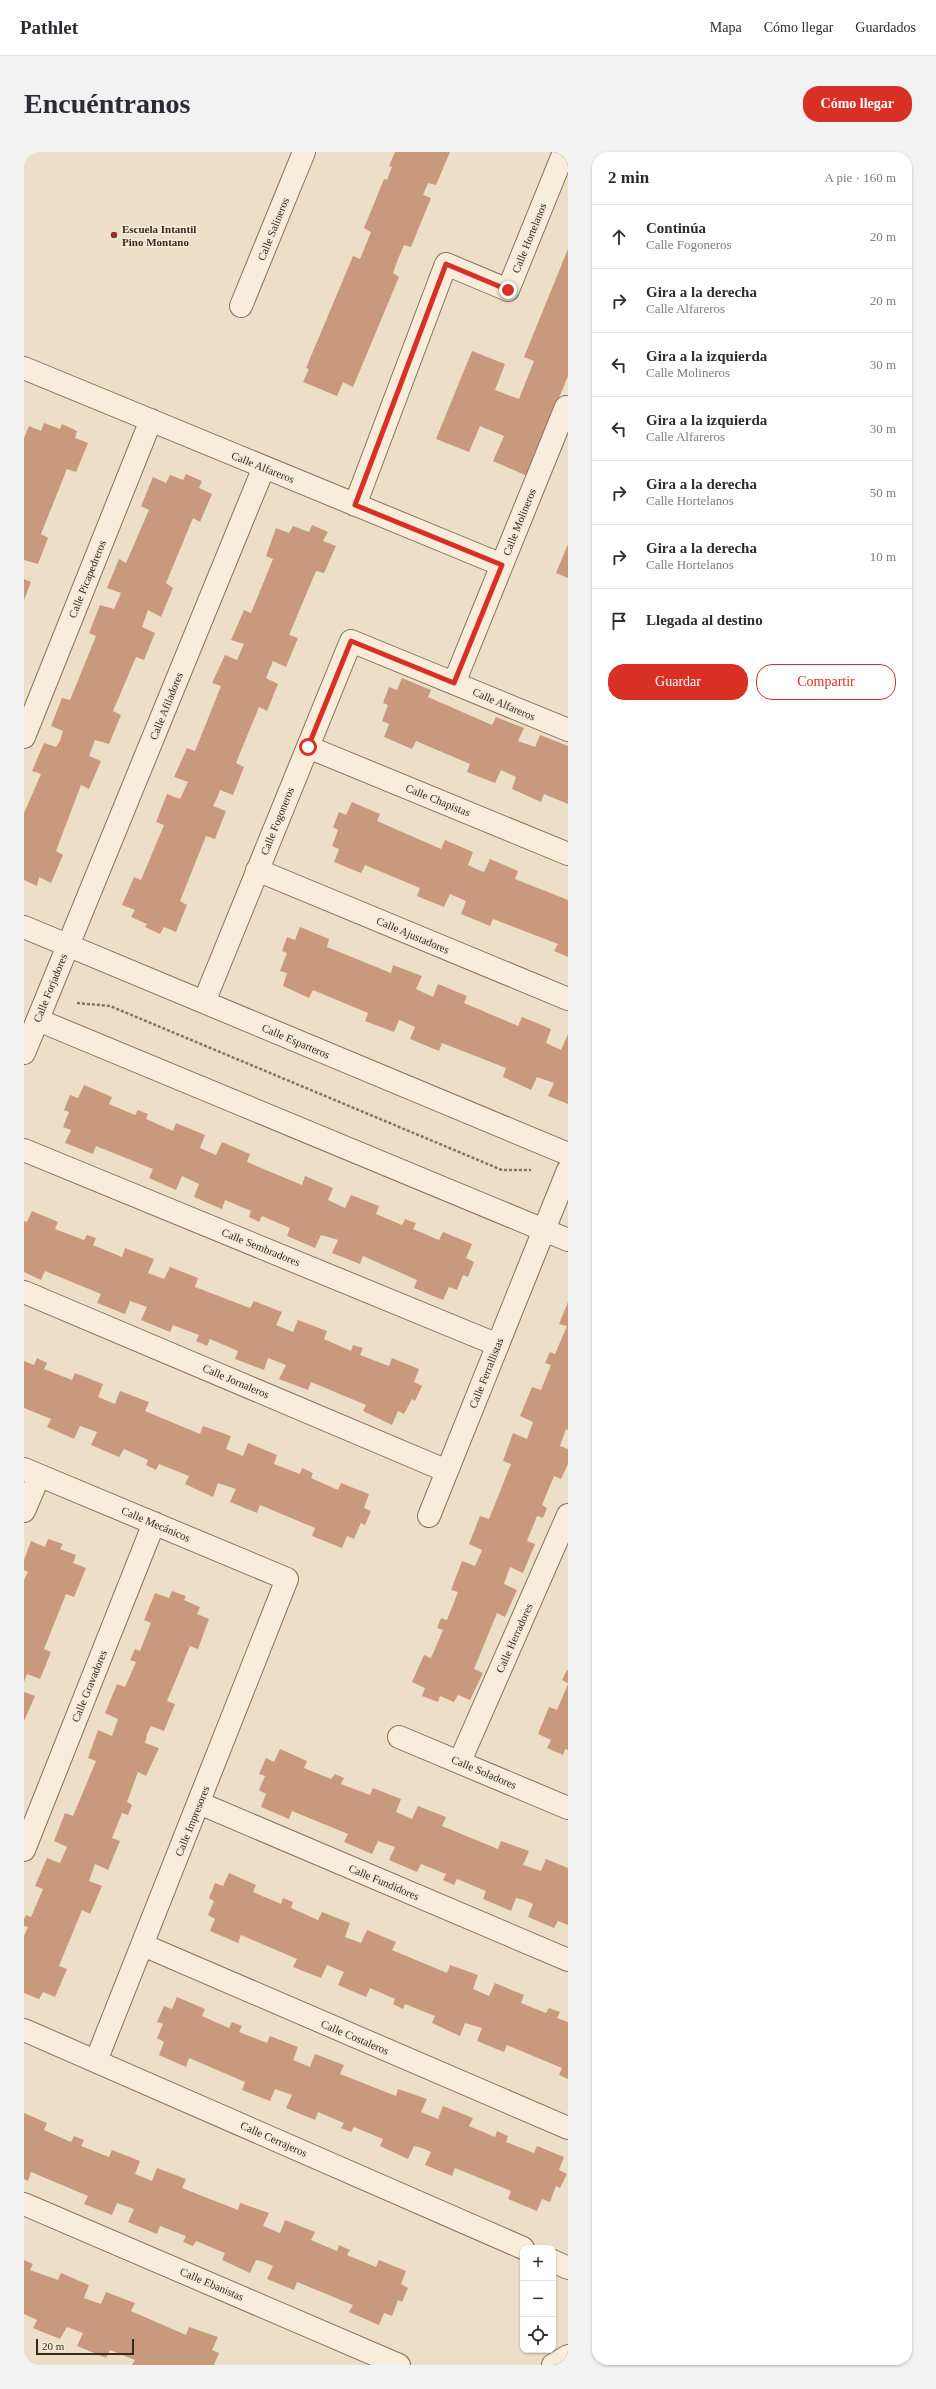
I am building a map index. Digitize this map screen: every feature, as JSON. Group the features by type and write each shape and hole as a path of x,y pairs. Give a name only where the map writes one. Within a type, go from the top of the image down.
{"street":[{"name":"Calle Salineros","path":"241,306 304,152"},
{"name":"Calle Hortelanos","path":"355,505 446,264 508,290 564,152"},
{"name":"Calle Alfareros","path":"24,368 502,565"},
{"name":"Calle Molineros","path":"454,683 566,407 568,408"},
{"name":"Calle Picapedreros","path":"24,737 150,420"},
{"name":"Calle Afiladores","path":"68,946 264,467"},
{"name":"Calle Alfareros","path":"351,641 568,730"},
{"name":"Calle Fogoneros","path":"204,1002 351,641"},
{"name":"Calle Chapistas","path":"308,747 568,854"},
{"name":"Calle Ajustadores","path":"257,870 568,999"},
{"name":"Calle Esparteros","path":"24,927 568,1154"},
{"name":"Calle Forjadores","path":"24,1053 68,946"},
{"path":"38,1020 568,1240"},
{"name":"Calle Sembradores","path":"24,1150 498,1345"},
{"name":"Calle Ferrallistas","path":"429,1516 568,1170"},
{"name":"Calle Jornaleros","path":"24,1292 447,1471"},
{"path":"24,1511 31,1472"},
{"name":"Calle Mecánicos","path":"31,1472 287,1579"},
{"name":"Calle Herradores","path":"460,1761 568,1515"},
{"name":"Calle Gravadores","path":"24,1850 154,1523"},
{"name":"Calle Impresores","path":"96,2061 287,1579"},
{"name":"Calle Soladores","path":"399,1737 460,1761 568,1808"},
{"name":"Calle Fundidores","path":"199,1803 568,1960"},
{"name":"Calle Costaleros","path":"143,1945 568,2128"},
{"name":"Calle Cerrajeros","path":"24,2030 520,2247"},
{"name":"Calle Ebanistas","path":"24,2204 399,2365"},
{"path":"556,2262 568,2268"},
{"path":"553,2365 568,2356"}],"path":[{"path":"80,1004 110,1006 502,1170 536,1170"}],"building":[{"path":"395,152 450,152 436,185 428,183 423,195 431,198 411,247 404,245 398,259 393,273 399,277 353,387 343,382 337,396 303,382 309,369 306,368 353,256 360,259 371,232 364,228 384,179 387,180 392,167 389,166"},
{"path":"568,249 568,376 527,476 493,461 504,436 480,426 469,452 436,439 472,351 505,364 495,390 519,399 534,361 524,357"},
{"path":"44,423 60,429 62,424 77,431 75,438 88,443 76,472 67,469 41,534 48,538 38,564 24,560 24,438 29,426 41,431"},
{"path":"186,474 202,481 199,488 212,494 200,522 193,518 166,583 173,588 161,617 148,610 142,627 155,633 144,660 136,657 113,711 121,715 109,744 95,740 89,756 101,761 89,789 81,785 56,851 63,855 51,883 39,877 37,886 24,880 24,813 41,774 32,771 44,743 56,747 60,741 63,731 51,726 62,698 70,700 96,636 89,633 100,605 114,609 121,593 107,588 119,559 126,563 149,510 141,506 153,477 166,483 170,475 183,480"},
{"path":"312,525 328,532 323,541 336,546 324,573 316,571 289,635 298,638 286,667 273,661 266,678 278,684 267,711 259,707 236,763 244,767 233,795 220,790 213,806 226,811 215,839 206,836 180,901 187,905 176,932 164,927 160,934 145,927 147,924 131,917 135,910 122,905 134,877 141,880 164,825 156,822 167,794 180,799 188,782 174,777 187,748 195,751 221,686 212,683 225,655 237,660 244,644 231,640 244,610 251,613 273,559 266,556 276,528 289,533 293,526 309,532"},
{"path":"568,544 568,578 556,573"},
{"path":"24,579 31,582 24,600"},
{"path":"402,678 431,690 428,697 492,725 496,717 524,728 518,741 535,747 540,735 568,746 568,804 544,794 541,802 512,789 516,777 501,770 495,783 467,772 470,764 416,741 412,749 384,737 389,724 382,721 388,705 383,703 389,687 397,690"},
{"path":"352,802 380,814 377,821 441,849 445,840 473,852 468,865 476,869 484,872 490,859 518,871 515,879 568,900 568,957 554,951 558,944 493,919 490,926 461,914 466,901 450,894 444,907 417,896 420,888 365,865 361,873 334,862 339,849 332,846 338,830 333,827 339,812 346,815"},
{"path":"300,927 329,939 327,947 391,973 393,965 422,976 416,989 433,997 438,984 467,996 464,1003 518,1026 522,1017 551,1029 546,1043 561,1050 568,1034 568,1104 548,1096 554,1083 537,1077 531,1090 503,1077 506,1068 442,1043 439,1051 410,1039 415,1027 404,1022 399,1020 394,1032 365,1021 368,1013 313,990 309,998 283,986 287,973 280,971 287,953 282,951 287,937 295,940"},
{"path":"84,1085 112,1097 109,1104 135,1115 138,1110 148,1114 146,1119 173,1131 176,1123 205,1135 200,1148 216,1155 222,1142 250,1154 247,1162 302,1185 305,1176 333,1188 328,1200 345,1208 351,1195 379,1206 376,1214 402,1225 405,1219 416,1223 413,1229 439,1240 443,1232 472,1244 466,1258 474,1262 468,1277 463,1275 457,1290 449,1287 443,1300 414,1288 417,1280 363,1256 360,1264 332,1253 338,1240 321,1235 315,1248 287,1236 290,1228 262,1216 259,1222 249,1217 251,1211 225,1200 222,1209 194,1197 199,1184 182,1176 176,1190 149,1178 153,1169 96,1146 93,1154 65,1143 71,1130 63,1127 69,1112 64,1110 70,1095 78,1098"},
{"path":"32,1211 58,1222 55,1229 84,1240 87,1235 96,1238 93,1245 122,1257 125,1248 154,1259 148,1273 164,1279 170,1267 198,1278 195,1287 250,1308 254,1301 282,1312 276,1325 293,1332 298,1320 327,1331 324,1339 351,1351 353,1345 363,1348 360,1355 389,1366 392,1358 419,1369 414,1382 422,1386 415,1401 412,1399 404,1414 398,1411 392,1425 363,1411 366,1405 311,1382 308,1390 279,1379 286,1365 268,1358 264,1370 235,1359 238,1351 210,1339 207,1346 196,1341 199,1335 173,1325 170,1332 141,1320 147,1307 130,1301 125,1314 97,1303 101,1294 45,1271 41,1280 24,1272 24,1221 27,1222"},
{"path":"568,1302 568,1430 566,1429 560,1446 568,1449 568,1464 561,1479 554,1476 542,1505 547,1508 543,1518 537,1516 527,1541 535,1544 523,1573 510,1567 504,1584 517,1590 505,1617 497,1613 474,1669 483,1673 470,1700 458,1695 454,1702 440,1696 438,1702 422,1696 425,1688 412,1682 424,1655 431,1658 443,1630 437,1628 441,1618 447,1620 458,1592 451,1590 462,1561 475,1566 482,1550 469,1544 480,1516 489,1519 511,1464 503,1461 513,1433 527,1439 533,1422 520,1416 532,1387 541,1390 551,1365 545,1363 550,1352 555,1354 567,1326 559,1324"},
{"path":"37,1358 47,1363 44,1369 72,1380 75,1373 103,1384 98,1397 115,1404 120,1391 149,1402 145,1411 200,1434 203,1426 231,1436 226,1449 243,1456 248,1443 277,1455 274,1464 300,1474 302,1468 313,1473 311,1478 338,1490 341,1483 369,1494 364,1508 371,1511 365,1525 361,1523 354,1539 347,1536 342,1548 312,1536 315,1528 260,1505 257,1513 230,1502 236,1489 218,1483 213,1497 185,1484 189,1476 159,1464 156,1470 146,1465 148,1460 124,1449 119,1457 91,1445 97,1432 80,1426 74,1439 47,1427 51,1419 24,1408 24,1361 34,1365"},
{"path":"48,1539 63,1544 60,1549 76,1555 73,1563 86,1568 74,1597 66,1594 44,1649 51,1652 40,1679 27,1674 24,1682 24,1580 28,1572 24,1570 24,1560 31,1541 45,1547"},
{"path":"172,1591 186,1596 184,1600 200,1607 197,1614 209,1619 198,1649 190,1646 167,1701 175,1704 164,1731 151,1726 147,1734 145,1743 159,1748 146,1776 138,1772 127,1802 132,1805 128,1815 122,1813 112,1838 120,1841 108,1870 95,1864 89,1881 102,1886 90,1914 82,1910 59,1966 67,1969 55,1997 43,1992 39,1999 24,1993 24,1936 28,1927 24,1926 24,1919 26,1915 31,1917 43,1889 35,1886 47,1858 60,1863 67,1847 54,1841 65,1813 73,1816 96,1761 88,1758 98,1730 112,1736 118,1719 105,1713 117,1684 125,1687 136,1662 130,1660 135,1649 140,1651 151,1623 144,1620 155,1593 169,1598"},
{"path":"568,1670 568,1683 562,1680"},
{"path":"568,1684 568,1750 565,1749 563,1755 547,1748 551,1740 538,1734 549,1707 557,1710"},
{"path":"24,1692 35,1696 24,1721"},
{"path":"280,1749 307,1761 304,1768 331,1779 335,1774 344,1778 341,1784 370,1795 373,1788 401,1799 396,1812 412,1819 418,1806 446,1817 442,1826 498,1849 501,1841 529,1851 523,1865 541,1871 546,1859 568,1868 568,1925 558,1921 554,1928 528,1917 533,1904 524,1900 516,1898 511,1911 483,1899 486,1891 457,1879 454,1885 443,1880 446,1874 421,1864 417,1872 389,1860 395,1847 378,1841 372,1854 344,1842 348,1834 292,1811 289,1819 261,1807 266,1794 259,1790 265,1776 259,1774 266,1758 274,1762"},
{"path":"229,1873 256,1885 253,1892 281,1904 283,1898 293,1902 291,1908 318,1920 322,1912 350,1923 345,1937 361,1943 367,1930 396,1942 392,1950 447,1973 450,1965 478,1975 473,1989 489,1996 495,1983 524,1995 521,2003 546,2013 549,2008 560,2012 557,2018 568,2022 568,2079 559,2075 562,2068 507,2045 504,2052 477,2041 482,2028 465,2023 460,2036 432,2023 435,2016 405,2004 403,2009 393,2004 395,1999 370,1988 366,1997 338,1985 344,1972 327,1965 321,1978 293,1967 297,1959 241,1935 238,1943 210,1931 215,1919 208,1915 214,1901 209,1898 215,1883 223,1886"},
{"path":"177,1997 205,2009 202,2016 229,2028 232,2022 242,2026 239,2032 267,2043 270,2036 298,2047 293,2060 310,2067 315,2054 344,2065 340,2074 396,2096 398,2089 427,2099 421,2112 438,2119 443,2106 473,2118 469,2126 495,2137 497,2131 508,2136 506,2142 534,2153 537,2146 564,2157 559,2170 567,2174 560,2188 556,2186 550,2202 542,2199 537,2211 508,2199 511,2191 455,2168 452,2176 425,2165 431,2152 422,2148 414,2146 408,2159 380,2146 383,2139 354,2127 351,2132 341,2128 344,2123 318,2112 315,2120 286,2108 292,2095 275,2089 270,2101 242,2090 245,2082 189,2058 186,2067 159,2055 164,2042 157,2038 163,2024 157,2022 164,2006 172,2009"},
{"path":"24,2113 47,2123 44,2130 71,2142 74,2136 84,2140 81,2146 109,2157 112,2150 140,2161 135,2174 152,2181 157,2168 186,2179 182,2188 238,2210 240,2203 269,2213 263,2226 280,2233 285,2220 315,2232 311,2240 337,2251 339,2245 350,2250 347,2255 376,2267 379,2260 406,2271 401,2284 408,2288 402,2302 398,2300 392,2316 384,2313 379,2325 349,2312 353,2305 297,2282 294,2290 267,2279 273,2266 264,2262 256,2260 250,2273 222,2260 225,2253 196,2241 193,2246 183,2242 186,2236 160,2226 157,2234 128,2222 134,2209 117,2203 112,2215 84,2204 88,2196 31,2172 28,2181 24,2179"},
{"path":"24,2260 33,2264 30,2270 58,2280 61,2273 89,2285 84,2298 101,2304 106,2292 135,2303 131,2311 186,2335 189,2327 218,2337 212,2350 219,2353 214,2365 132,2365 135,2360 110,2350 106,2358 77,2346 83,2333 67,2327 60,2339 33,2328 37,2320 24,2314"}],"place":[{"name":"Escuela Intantil Pino Montano","path":"114,235"}],"route":[{"path":"308,747 351,641 454,683 502,565 355,505 446,264 508,290"}]}
